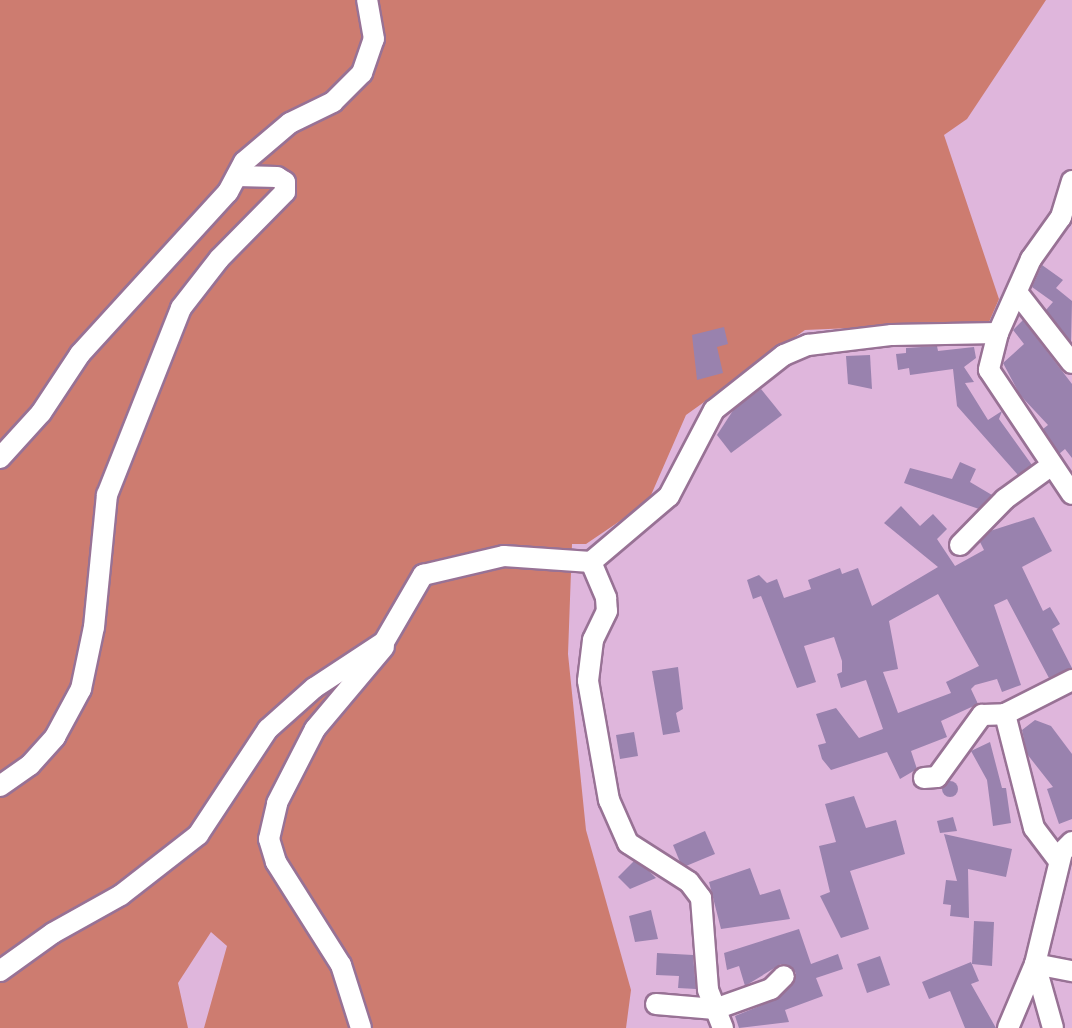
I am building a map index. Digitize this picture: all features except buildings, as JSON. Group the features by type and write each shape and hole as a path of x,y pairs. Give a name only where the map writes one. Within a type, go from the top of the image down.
{"street":[{"path":"0,458 41,412 80,354 262,145 333,102 362,73 374,39 368,0"},
{"path":"0,786 30,765 55,737 81,689 94,627 107,495 181,308 219,259 285,192 285,182 277,177 237,176"},
{"path":"1072,181 1062,217 1031,259 1018,295 998,333 989,370 1072,494"},
{"path":"1018,295 1072,363"},
{"path":"361,1028 341,965 276,862 269,839 292,767 331,706 383,652 384,642 413,585 438,567 504,556 591,562 669,496 714,410 784,355 808,345 892,335 998,333"},
{"path":"960,545 1005,499 1052,465"},
{"path":"591,562 606,598 607,611 592,640 588,681 609,800 628,843 689,882 701,898 708,990 723,1028"},
{"path":"0,971 168,861 198,835 268,729 314,688 384,642"},
{"path":"924,778 937,777 982,715 1005,714 1072,680"},
{"path":"1005,714 1034,828 1059,861"},
{"path":"1008,1028 1035,964 1059,861 1072,842"},
{"path":"1035,964 1072,971"},
{"path":"1035,964 1053,1028"},
{"path":"656,1004 715,1009 771,989 783,976"}],"shaded area":[{"path":"0,0 1046,0 967,119 944,135 999,299 989,322 805,330 686,415 648,502 586,544 572,544 568,654 586,830 631,990 626,1028 204,1028 227,946 211,932 178,983 188,1028 0,1028"}]}
